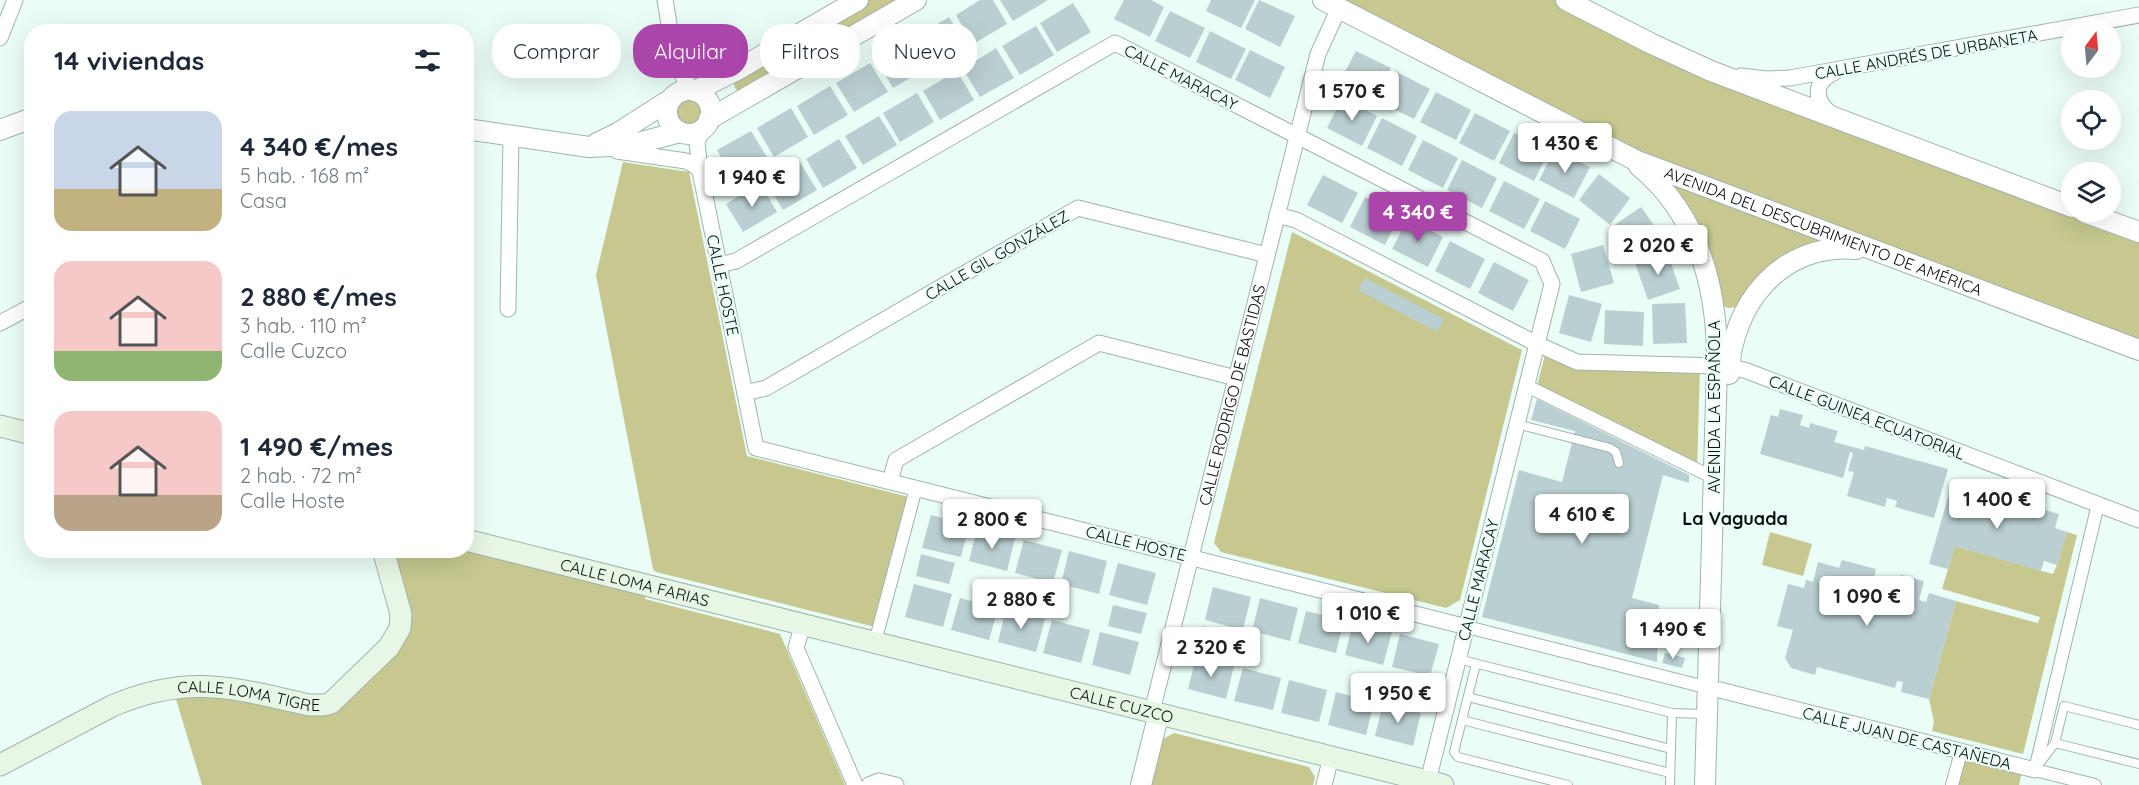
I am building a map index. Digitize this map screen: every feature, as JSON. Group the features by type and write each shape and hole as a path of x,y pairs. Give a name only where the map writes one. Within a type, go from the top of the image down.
{"main road":[{"path":"0,426 24,432"},
{"name":"CALLE LOMA FARIAS","path":"474,542 802,623"},
{"name":"CALLE LOMA TIGRE","path":"0,765 112,706 128,699 171,688 220,686 309,705 331,703 390,647 400,628 400,614 385,558"},
{"name":"CALLE CUZCO","path":"802,623 1436,783"}],"street":[{"path":"0,38 15,0"},
{"path":"665,0 670,24"},
{"path":"748,64 858,0"},
{"path":"474,130 581,146 601,142 630,145 680,132 691,134 916,0"},
{"path":"1566,0 1652,44 1712,71 2061,203"},
{"name":"CALLE RODRIGO DE BASTIDAS","path":"1141,785 1157,721 1152,711 1331,4"},
{"name":"AVENIDA DEL DESCUBRIMIENTO DE AMÉRICA","path":"1331,4 1635,160 2139,351"},
{"name":"CALLE ANDRÉS DE URBANETA","path":"1712,71 1766,79 1790,78 2139,15"},
{"name":"CALLE MARACAY","path":"719,265 736,261 1114,43 1542,261 1552,284 1458,659 1436,783"},
{"path":"1843,69 1823,79 1818,93 1826,110 1845,121"},
{"path":"677,78 676,88 667,110 669,120 680,132"},
{"path":"683,78 707,99 711,109 706,124"},
{"path":"618,144 679,92 695,91 721,78"},
{"path":"0,130 24,121"},
{"name":"CALLE HOSTE","path":"706,124 697,142 700,171 756,448 1714,689"},
{"name":"CALLE HOSTE","path":"680,132 700,171"},
{"path":"508,309 511,136"},
{"path":"618,144 686,161 700,171"},
{"name":"AVENIDA LA ESPAÑOLA","path":"1613,149 1654,180 1682,216 1705,263 1712,289 1723,366 1714,689 1707,715 1705,785"},
{"name":"CALLE GIL GONZÁLEZ","path":"745,393 766,388 1078,208 1267,255"},
{"path":"1277,215 1296,220 1537,344 1577,362 1723,366 1735,331 1753,296"},
{"path":"2112,222 2139,232"},
{"path":"1712,289 1717,300 1728,308 1738,307 1753,296 1774,274 1800,258 1828,250 1854,248 1885,255"},
{"path":"0,323 24,310"},
{"path":"890,481 896,460 1099,343 1236,378"},
{"name":"AVENIDA LA ESPAÑOLA","path":"1717,785 1714,689 1714,478 1723,366"},
{"name":"CALLE GUINEA ECUATORIAL","path":"1723,366 1747,371 2139,520"},
{"path":"1527,386 1714,478"},
{"path":"875,642 916,488"},
{"path":"2035,770 2098,504"},
{"path":"802,623 796,648 855,785"},
{"name":"CALLE JUAN DE CASTAÑEDA","path":"1714,689 2095,785"},
{"path":"1952,785 1961,752"},
{"path":"1324,785 1331,757"},
{"path":"869,785 879,781 896,785"}],"lane":[{"path":"1517,424 1610,448 1616,452 1619,463"},
{"path":"1458,659 1672,713 1707,715"},
{"path":"1476,664 1455,752 1458,757 1568,785"},
{"path":"1468,697 1671,748"},
{"path":"2035,770 2055,743 2064,706 2139,725"},
{"path":"1670,785 1672,713"},
{"path":"1462,720 1670,773"},
{"path":"2055,743 2139,764"}],"green space":[{"path":"858,0 916,0 860,30 860,24 820,24"},
{"path":"1323,0 1566,0 1652,44 2061,202 2061,222 2113,222 2139,232 2139,350 1885,255 1828,250 1738,307 1728,308 1720,304 1654,180"},
{"path":"760,62 760,78 772,78 742,94 735,88 733,79 748,78 748,70"},
{"path":"684,90 704,96 711,109 697,132 687,133 679,130 670,118 668,110 670,102 675,95"},
{"path":"623,162 689,172 747,456 913,498 879,628 656,572 653,569 596,275"},
{"path":"1292,232 1522,350 1460,600 1446,608 1221,552 1214,543"},
{"path":"1547,347 1577,362 1700,366 1697,471 1536,390"},
{"path":"1770,532 1812,544 1803,576 1762,565"},
{"path":"2067,532 2077,535 2023,754 1932,731 1934,722 1929,699 1956,601 2038,623 2040,617 1942,589 1955,546 2053,574"},
{"path":"474,552 645,595 645,599 780,634 845,785 202,785 175,696 186,692 308,711 394,651 390,558 474,558"},
{"path":"1174,733 1309,767 1315,777 1313,785 1150,785 1161,740"},
{"path":"1961,752 2023,767 2019,785 1952,785"}],"building":[{"path":"980,0 993,0 1007,24 977,42 977,24 961,24 956,15"},
{"path":"1000,0 1048,0 1013,21"},
{"path":"1124,0 1151,0 1164,7 1150,37 1114,19"},
{"path":"1211,0 1255,0 1241,28 1206,11"},
{"path":"1259,0 1295,16 1280,47 1245,29"},
{"path":"1073,3 1091,32 1057,52 1040,23"},
{"path":"1170,11 1205,28 1190,58 1155,41"},
{"path":"949,17 953,24 937,24"},
{"path":"1036,26 1054,55 1020,75 1002,46"},
{"path":"1210,31 1246,49 1231,79 1196,62"},
{"path":"996,48 1014,78 980,97 968,78 977,78 977,60"},
{"path":"1250,50 1285,67 1270,98 1235,80"},
{"path":"1356,51 1391,68 1376,98 1340,81"},
{"path":"870,63 872,78 879,78 888,92 854,112 836,83 844,78 860,78 860,69"},
{"path":"1395,71 1430,89 1414,119 1379,102"},
{"path":"887,78 910,78 893,88"},
{"path":"945,78 961,78 974,100 940,120 923,91"},
{"path":"830,86 848,115 814,135 797,106"},
{"path":"1436,92 1471,110 1456,140 1420,122"},
{"path":"917,93 934,122 900,142 883,113"},
{"path":"1342,98 1377,116 1362,146 1327,128"},
{"path":"791,108 808,137 774,157 757,128"},
{"path":"1475,113 1510,131 1494,161 1459,143"},
{"path":"879,116 897,145 863,165 845,136"},
{"path":"1382,118 1417,136 1402,166 1367,148"},
{"path":"751,131 768,159 734,180 717,150"},
{"path":"1514,133 1549,151 1534,181 1499,163"},
{"path":"839,139 857,168 823,188 806,159"},
{"path":"1423,140 1458,158 1443,188 1408,170"},
{"path":"1555,150 1590,167 1574,198 1539,180"},
{"path":"1462,160 1497,178 1482,208 1447,190"},
{"path":"799,161 817,190 783,210 766,181"},
{"path":"1599,174 1630,198 1610,225 1579,200"},
{"path":"1323,175 1358,193 1342,223 1307,205"},
{"path":"1504,181 1540,199 1524,229 1489,211"},
{"path":"760,183 777,212 743,232 726,204"},
{"path":"1365,197 1400,215 1385,245 1350,227"},
{"path":"1545,201 1580,219 1565,249 1530,231"},
{"path":"1641,207 1664,239 1636,258 1613,226"},
{"path":"1408,219 1443,237 1428,267 1392,249"},
{"path":"1450,241 1485,259 1470,289 1435,271"},
{"path":"1603,245 1614,283 1581,292 1571,254"},
{"path":"1667,252 1680,289 1648,300 1635,263"},
{"path":"1494,262 1529,280 1513,311 1478,293"},
{"path":"1365,278 1444,319 1437,332 1358,290"},
{"path":"1569,295 1602,304 1591,342 1559,333"},
{"path":"1685,303 1687,343 1653,344 1652,304"},
{"path":"1605,310 1644,312 1643,346 1604,344"},
{"path":"1537,399 1689,475 1689,483 1663,475 1632,598 1659,605 1657,662 1482,617 1519,470 1562,482 1575,431 1531,420"},
{"path":"1780,409 1803,415 1800,425 1809,428 1810,423 1838,431 1834,442 1864,450 1865,446 1948,469 1934,518 1895,507 1897,501 1887,498 1885,507 1847,496 1854,472 1848,471 1853,453 1850,452 1843,478 1760,454 1771,415 1778,417"},
{"path":"1952,483 2059,514 2055,528 2067,532 2057,565 2044,561 2041,571 1955,546 1948,569 1929,564"},
{"path":"931,515 969,525 961,557 922,548"},
{"path":"977,528 1015,538 1007,571 969,561"},
{"path":"1024,540 1062,550 1053,583 1015,573"},
{"path":"1069,551 1107,561 1099,594 1061,584"},
{"path":"921,554 955,563 949,584 916,576"},
{"path":"1842,560 1876,569 1874,577 1899,584 1901,575 1924,581 1919,600 1926,602 1929,593 1956,601 1929,699 1901,692 1903,682 1897,681 1895,688 1817,667 1815,675 1791,668 1785,658 1793,630 1777,626 1788,584 1804,588 1806,580 1813,582 1818,562 1839,568"},
{"path":"1118,563 1156,573 1147,605 1109,595"},
{"path":"914,584 952,594 943,627 905,617"},
{"path":"1213,587 1251,597 1243,630 1205,620"},
{"path":"960,598 998,608 989,640 951,630"},
{"path":"1260,598 1298,608 1290,641 1252,631"},
{"path":"1113,605 1147,613 1141,634 1108,626"},
{"path":"1006,609 1045,619 1036,652 998,642"},
{"path":"1306,611 1344,620 1336,653 1298,643"},
{"path":"1052,620 1090,630 1081,663 1043,653"},
{"path":"1353,623 1392,632 1383,665 1345,655"},
{"path":"1203,626 1237,635 1231,656 1198,647"},
{"path":"1100,632 1139,642 1130,675 1092,665"},
{"path":"1400,634 1439,644 1430,676 1392,667"},
{"path":"1665,653 1685,658 1682,668 1662,663"},
{"path":"1196,657 1234,666 1226,699 1188,689"},
{"path":"1243,668 1281,678 1273,710 1234,701"},
{"path":"1289,680 1327,690 1319,722 1281,713"},
{"path":"1336,692 1374,702 1366,735 1328,725"},
{"path":"1383,703 1421,713 1413,746 1375,736"}],"district":[{"name":"La Vaguada","path":"1735,518"}]}
